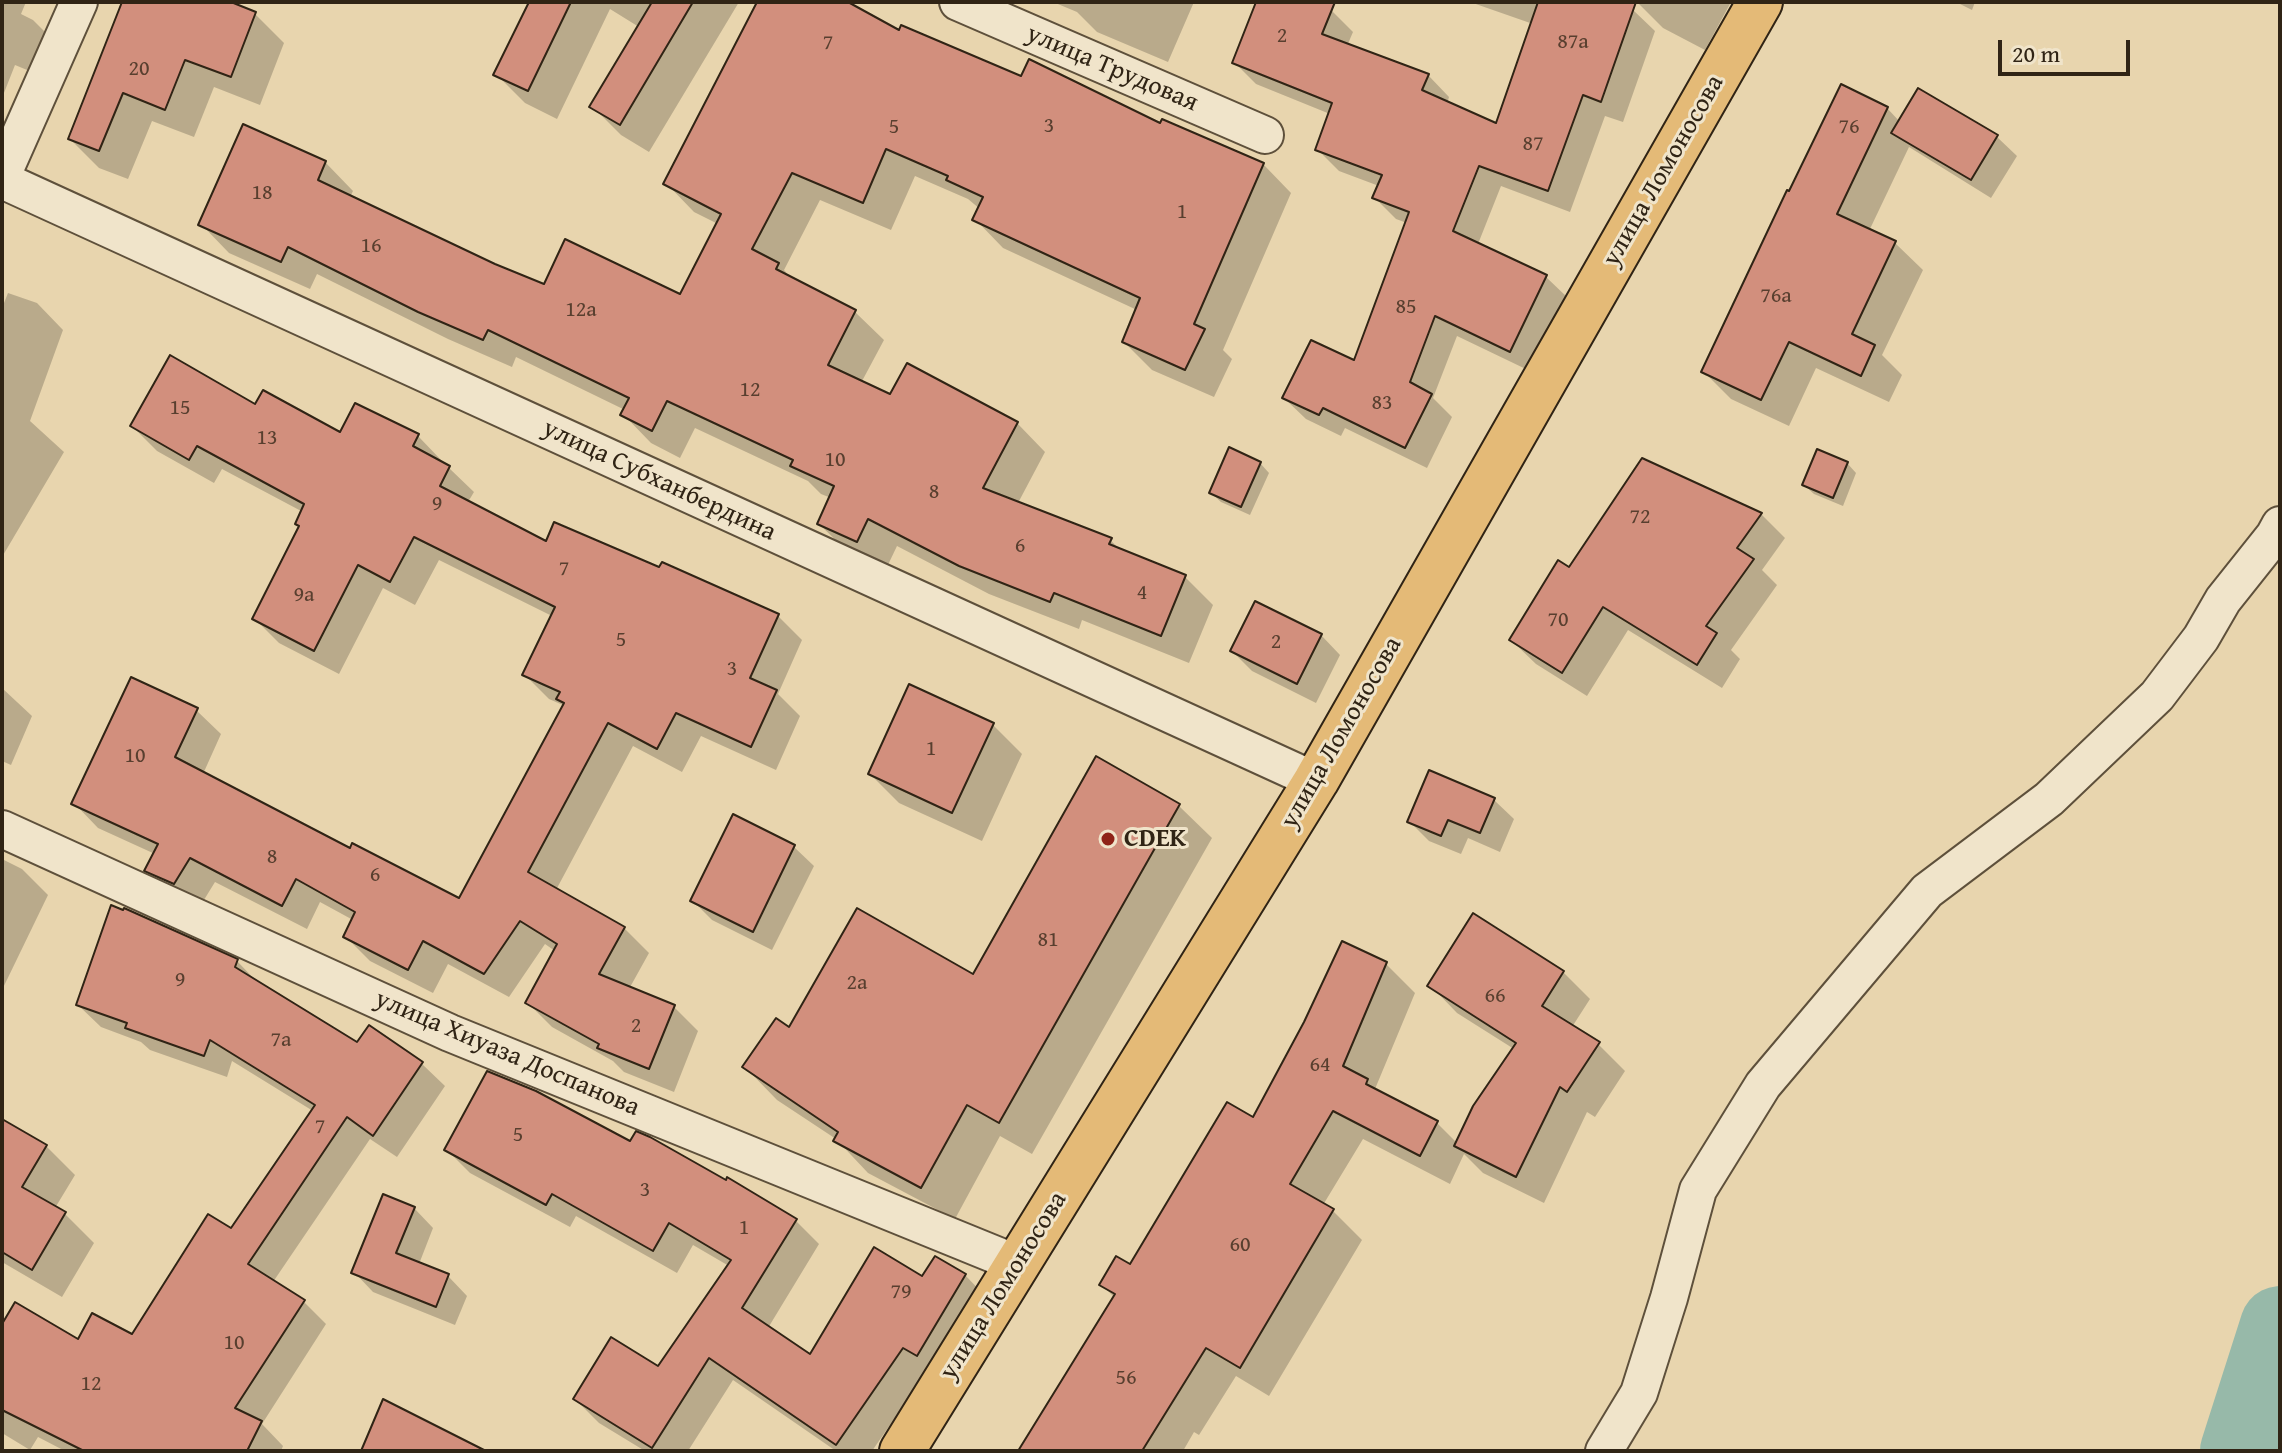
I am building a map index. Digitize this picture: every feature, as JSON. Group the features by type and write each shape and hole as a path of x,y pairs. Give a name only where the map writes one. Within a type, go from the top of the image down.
{"main road":[{"name":"улица Ломоносова","path":"902,1451 1316,781 1760,2"}],"street":[{"path":"2,178 79,2"},
{"name":"улица Трудовая","path":"958,2 1265,135"},
{"name":"улица Субханбердина","path":"2,178 1316,781"},
{"path":"1604,1451 1639,1393 1698,1190 1763,1085 1927,891 2049,799 2157,696 2201,638 2223,600 2280,525"},
{"name":"улица Хиуаза Доспанова","path":"2,829 450,1033 1018,1264"}],"building":[{"path":"122,2 231,2 256,12 231,77 185,60 165,110 123,93 99,151 68,139"},
{"path":"529,2 571,2 528,91 493,75"},
{"path":"652,2 693,2 620,125 589,107"},
{"path":"757,2 848,2 899,30 901,25 1021,76 1029,59 1160,123 1162,119 1264,163 1194,324 1205,329 1185,370 1122,342 1140,298 972,220 983,197 946,180 948,176 886,149 863,203 792,173 752,249 779,263 776,269 856,310 828,365 890,394 907,363 1018,422 983,488 1112,538 1109,544 1186,575 1161,636 1054,593 1050,602 959,566 868,519 857,542 817,524 834,486 790,466 793,460 667,401 652,431 620,415 629,398 488,330 483,340 418,312 288,247 281,262 198,225 243,124 326,161 318,180 544,284 565,239 680,294 721,214 663,184"},
{"path":"1256,2 1335,2 1322,34 1429,74 1422,90 1496,123 1538,2 1636,2 1601,102 1583,95 1548,191 1479,166 1453,231 1547,275 1510,352 1435,316 1410,382 1432,394 1405,448 1323,408 1319,415 1282,398 1311,340 1354,360 1409,212 1372,198 1382,175 1315,150 1332,103 1232,63"},
{"path":"1841,84 1888,107 1837,214 1896,241 1852,334 1875,345 1861,376 1789,342 1761,400 1701,372"},
{"path":"1918,88 1998,135 1971,180 1891,133"},
{"path":"170,355 255,404 263,390 340,432 355,403 419,434 413,446 450,466 440,486 546,541 554,522 659,567 662,562 779,614 750,678 777,690 751,747 676,713 657,749 608,723 528,872 625,927 599,974 675,1005 649,1069 597,1048 599,1044 525,1003 557,944 520,921 484,974 423,941 408,970 343,937 355,912 296,879 282,906 190,858 174,884 144,871 158,844 71,804 131,677 198,708 175,757 350,848 352,843 459,898 564,703 556,699 560,692 522,675 555,607 414,537 390,582 358,565 314,651 252,619 299,526 295,524 304,504 197,446 189,460 130,426"},
{"path":"1229,447 1261,462 1241,507 1209,493"},
{"path":"1817,449 1848,462 1833,498 1802,485"},
{"path":"1642,458 1762,513 1737,548 1754,559 1706,626 1717,633 1697,665 1603,607 1562,673 1509,640 1558,560 1569,567"},
{"path":"1255,601 1322,634 1297,684 1230,651"},
{"path":"909,684 994,723 952,813 868,774"},
{"path":"1096,756 1180,804 999,1123 967,1105 921,1188 833,1141 838,1132 742,1067 776,1018 789,1027 857,908 973,974"},
{"path":"1429,770 1495,798 1480,833 1448,820 1441,836 1407,822"},
{"path":"733,814 795,845 753,932 690,901"},
{"path":"111,905 238,959 235,967 357,1042 369,1025 423,1062 373,1136 347,1117 248,1264 305,1300 235,1408 262,1421 247,1451 84,1451 2,1410 2,1324 15,1302 78,1339 92,1313 132,1334 208,1214 231,1228 315,1105 210,1040 204,1056 125,1028 127,1023 76,1005"},
{"path":"1473,913 1564,971 1542,1006 1600,1042 1567,1092 1560,1087 1516,1177 1454,1146 1473,1106 1516,1043 1427,986"},
{"path":"1342,941 1387,962 1343,1066 1368,1079 1366,1084 1438,1121 1420,1156 1333,1111 1290,1184 1334,1209 1240,1368 1206,1348 1142,1451 1018,1451 1115,1294 1099,1285 1116,1256 1130,1264 1227,1102 1253,1117 1304,1022"},
{"path":"487,1071 536,1091 630,1141 636,1131 650,1137 726,1180 727,1177 797,1219 742,1308 810,1354 874,1247 922,1276 935,1256 966,1274 917,1356 903,1348 836,1445 709,1358 652,1448 573,1399 611,1337 658,1366 731,1260 669,1223 653,1251 552,1194 546,1205 444,1150"},
{"path":"2,1119 47,1145 22,1187 66,1212 32,1270 2,1252"},
{"path":"383,1194 415,1207 396,1253 449,1274 436,1307 351,1273"},
{"path":"383,1399 486,1451 361,1451"}],"waterway":[{"path":"2240,1451 2280,1326"}],"place":[{"name":"CDEK","path":"1108,839"}]}
